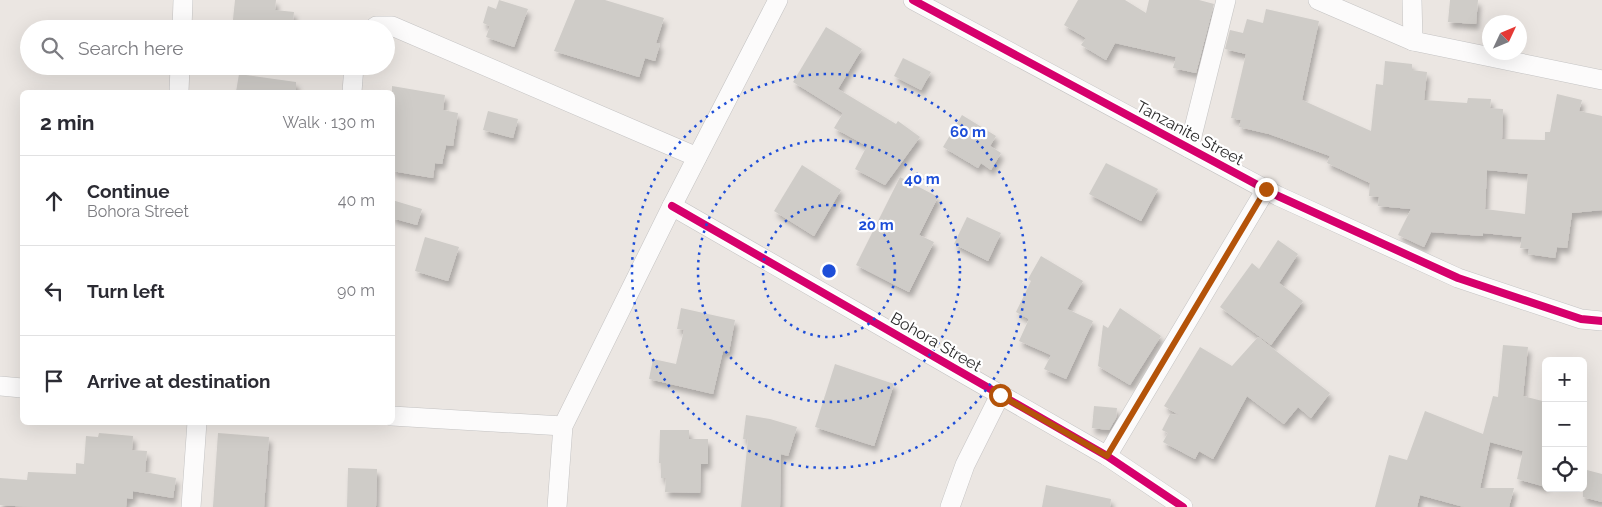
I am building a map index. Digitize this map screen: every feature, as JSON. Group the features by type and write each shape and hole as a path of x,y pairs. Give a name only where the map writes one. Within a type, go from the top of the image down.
{"street":[{"path":"183,20 184,0"},
{"path":"557,507 564,426 672,206 778,0"},
{"name":"Tanzanite Street","path":"913,0 1266,189 1458,278 1581,319 1602,321"},
{"path":"1189,148 1226,0"},
{"path":"1318,0 1413,41 1602,80"},
{"path":"1412,0 1413,41"},
{"path":"395,27 698,157"},
{"path":"179,90 180,75"},
{"path":"352,90 353,75"},
{"path":"1107,456 1266,189"},
{"name":"Bohora Street","path":"672,206 1107,456 1183,507"},
{"path":"0,386 20,388"},
{"path":"950,507 965,465 1000,395"},
{"path":"395,416 564,426"},
{"path":"191,507 197,425"}],"building":[{"path":"235,0 276,0 275,10 294,12 293,20 233,20"},
{"path":"499,0 528,9 514,47 486,37 490,26 483,23 488,6 496,9"},
{"path":"575,0 605,0 664,18 656,43 660,44 655,61 645,58 639,77 554,51"},
{"path":"1078,0 1125,0 1146,13 1149,0 1199,0 1214,4 1196,73 1173,68 1176,57 1115,43 1106,60 1081,45 1086,38 1064,25"},
{"path":"1450,0 1478,0 1476,24 1448,22"},
{"path":"1266,9 1319,21 1302,100 1371,131 1376,84 1383,85 1385,61 1412,64 1412,70 1427,72 1424,100 1467,103 1468,98 1491,99 1490,108 1503,109 1502,139 1545,140 1545,132 1550,132 1557,94 1582,100 1579,111 1602,116 1602,210 1572,213 1567,248 1557,247 1555,258 1528,254 1529,249 1520,248 1522,237 1483,233 1483,236 1431,232 1424,247 1398,235 1411,209 1378,206 1379,197 1369,196 1370,183 1327,163 1330,156 1269,134 1239,127 1241,120 1231,118 1246,54 1225,49 1230,30 1243,33 1247,19 1263,23","holes":["1487,170 1528,174 1525,214 1485,209"]},
{"path":"826,27 862,49 838,89 896,124 898,121 920,137 885,185 855,169 867,146 834,128 843,113 793,82"},
{"path":"903,58 931,72 921,90 894,76"},
{"path":"239,75 296,82 296,90 236,90"},
{"path":"392,86 445,95 443,110 458,113 453,146 446,145 442,164 435,163 433,178 395,172 395,90 392,90"},
{"path":"488,111 518,119 513,138 483,130"},
{"path":"962,115 996,136 990,146 1001,153 991,170 981,163 978,168 943,147"},
{"path":"1106,163 1158,189 1141,221 1089,194"},
{"path":"802,165 841,190 814,236 774,211"},
{"path":"900,177 938,197 919,235 934,242 909,292 856,265"},
{"path":"395,201 422,209 417,225 395,219"},
{"path":"967,217 1001,233 988,261 954,244"},
{"path":"425,237 459,247 448,281 415,271"},
{"path":"1278,240 1298,254 1279,283 1303,301 1271,345 1220,307 1252,263 1259,269"},
{"path":"1041,256 1083,281 1067,309 1093,321 1066,379 1044,369 1051,355 1019,341 1029,319 1016,312 1031,281 1028,279"},
{"path":"681,308 735,320 729,352 723,351 713,394 649,379 653,359 676,364 684,330 677,329"},
{"path":"1120,308 1161,336 1130,385 1098,366 1103,325 1108,328"},
{"path":"1258,337 1330,393 1311,418 1298,407 1284,424 1247,396 1213,459 1199,451 1195,459 1163,442 1168,433 1162,430 1170,414 1179,415 1164,406 1200,347 1232,366"},
{"path":"1503,345 1528,347 1523,396 1542,401 1542,486 1517,479 1523,451 1490,442 1480,488 1514,488 1509,507 1464,507 1420,495 1417,507 1375,507 1389,455 1407,460 1425,411 1483,434 1493,396 1498,397"},
{"path":"835,364 894,384 874,446 815,427"},
{"path":"1094,406 1117,408 1116,418 1109,430 1092,428"},
{"path":"746,415 770,419 797,427 788,456 781,454 780,507 741,507 748,439 743,439"},
{"path":"660,430 689,430 689,439 708,439 708,464 701,464 700,493 665,492 666,478 661,478 661,463 659,463"},
{"path":"99,433 133,436 132,450 147,451 145,472 176,478 173,498 133,491 133,499 127,498 126,507 30,507 0,505 0,478 27,480 28,472 76,474 76,463 84,464 86,436 98,437"},
{"path":"218,433 269,437 264,507 213,507"},
{"path":"348,468 377,469 376,507 347,507"},
{"path":"1587,470 1602,474 1602,502 1583,497 1583,492 1587,492"},
{"path":"1046,485 1111,499 1110,507 1042,507"}],"cycle path":[{"path":"913,0 1278,196 1458,278 1581,319 1602,321"},
{"path":"672,206 1107,456 1183,507"}],"route":[{"path":"1000,395 1107,456 1266,189"}]}
